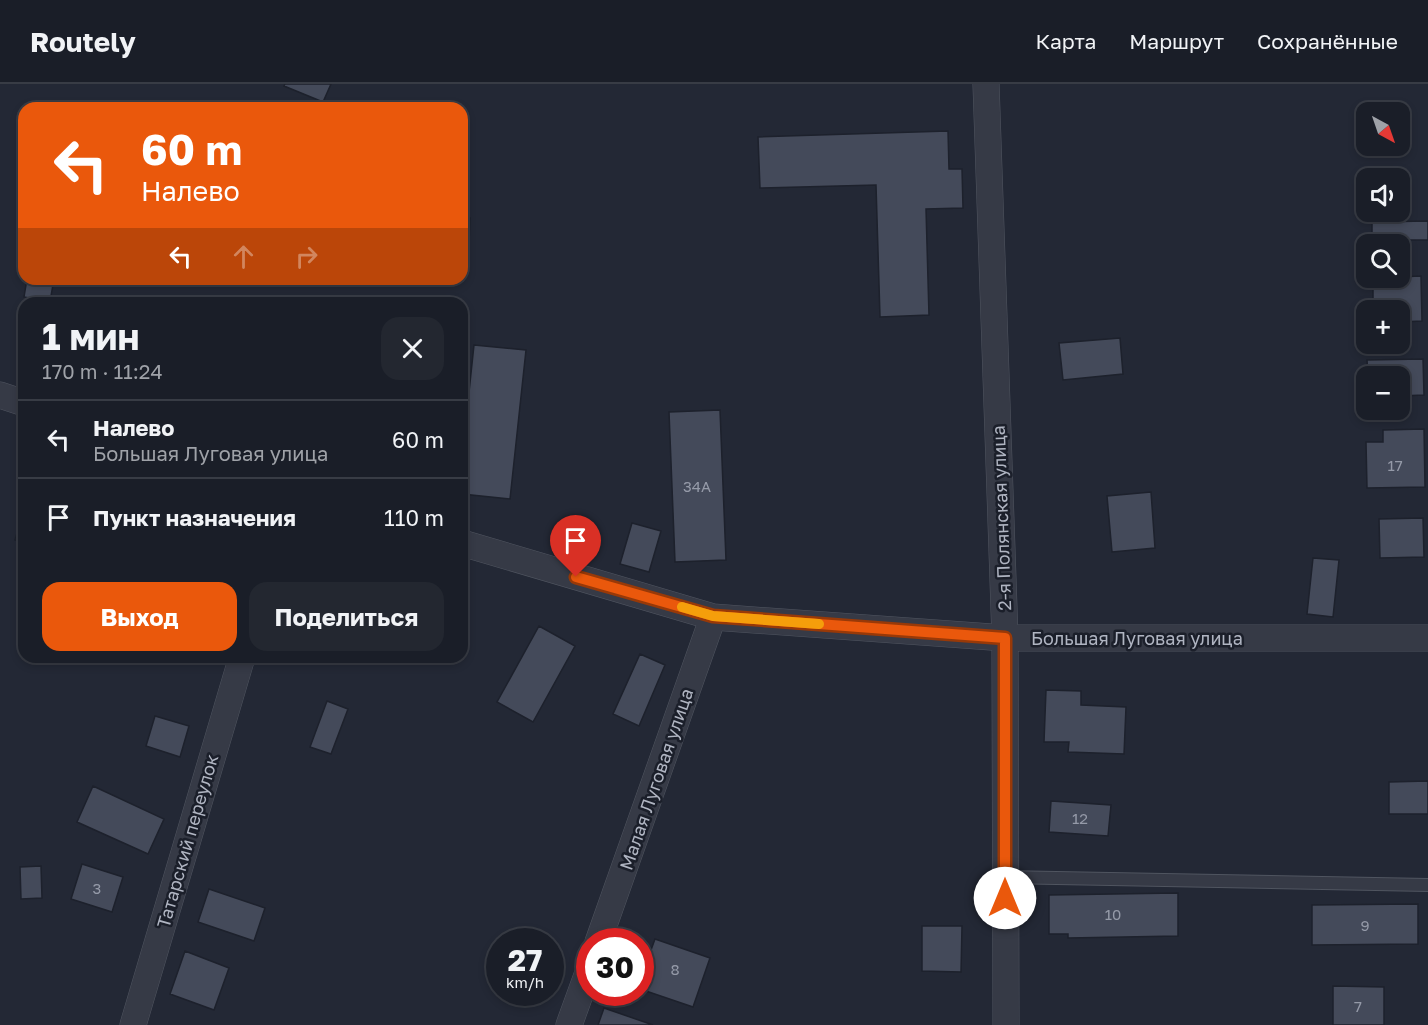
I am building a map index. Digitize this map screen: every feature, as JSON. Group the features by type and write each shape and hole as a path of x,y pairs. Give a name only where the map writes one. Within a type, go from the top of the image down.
{"street":[{"name":"2-я Полянская улица","path":"986,84 1005,638 1006,1025"},
{"path":"0,395 18,401"},
{"name":"Большая Луговая улица","path":"468,545 713,616 1005,638 1428,638"},
{"name":"Малая Луговая улица","path":"603,928 713,616"},
{"name":"Татарский переулок","path":"133,1025 240,663"},
{"path":"569,1025 576,1006"}],"lane":[{"path":"1005,877 1428,885"}],"building":[{"path":"285,84 331,84 323,102 284,86"},
{"path":"948,131 949,169 962,169 963,208 926,209 929,315 880,317 876,185 760,188 758,137"},
{"path":"468,218 470,218 468,242"},
{"path":"1428,221 1428,240 1410,240 1410,234 1372,234 1372,222"},
{"path":"1410,276 1421,276 1422,321 1410,322 1410,300 1373,300 1373,288 1410,288"},
{"path":"26,285 53,285 51,297 24,297"},
{"path":"1120,338 1123,374 1063,380 1059,343"},
{"path":"474,345 526,350 510,499 468,495 468,402"},
{"path":"1423,359 1424,395 1410,396 1410,366 1367,366 1367,360"},
{"path":"720,410 726,560 675,562 669,412"},
{"path":"1424,429 1425,487 1367,488 1366,442 1383,442 1383,430"},
{"path":"1151,492 1155,548 1112,552 1107,496"},
{"path":"1423,518 1424,557 1380,558 1379,519"},
{"path":"632,523 661,531 649,572 620,564"},
{"path":"1313,558 1339,560 1333,617 1307,614"},
{"path":"539,626 575,646 533,722 497,702"},
{"path":"640,654 665,665 639,726 613,714"},
{"path":"1046,690 1081,691 1081,705 1126,707 1124,754 1068,752 1069,742 1044,742"},
{"path":"327,701 348,709 331,754 310,747"},
{"path":"155,716 189,726 180,757 146,746"},
{"path":"1428,781 1428,814 1389,814 1389,782"},
{"path":"93,786 164,819 148,854 77,822"},
{"path":"1051,801 1111,805 1108,836 1049,832"},
{"path":"82,864 123,877 112,912 71,899"},
{"path":"41,866 42,898 21,899 20,867"},
{"path":"209,889 265,908 254,941 198,922"},
{"path":"1178,893 1178,936 1068,938 1068,934 1049,934 1049,895"},
{"path":"1418,904 1418,944 1312,945 1312,905"},
{"path":"922,926 962,926 961,972 922,971"},
{"path":"655,939 710,958 693,1007 654,994"},
{"path":"185,951 229,968 214,1010 170,994"},
{"path":"1333,986 1384,987 1384,1025 1333,1025"},
{"path":"604,1008 653,1025 598,1025"}],"slow traffic":[{"path":"682,607 713,616 819,624"}],"route":[{"path":"576,577 713,616 1005,638 1005,898"}]}
